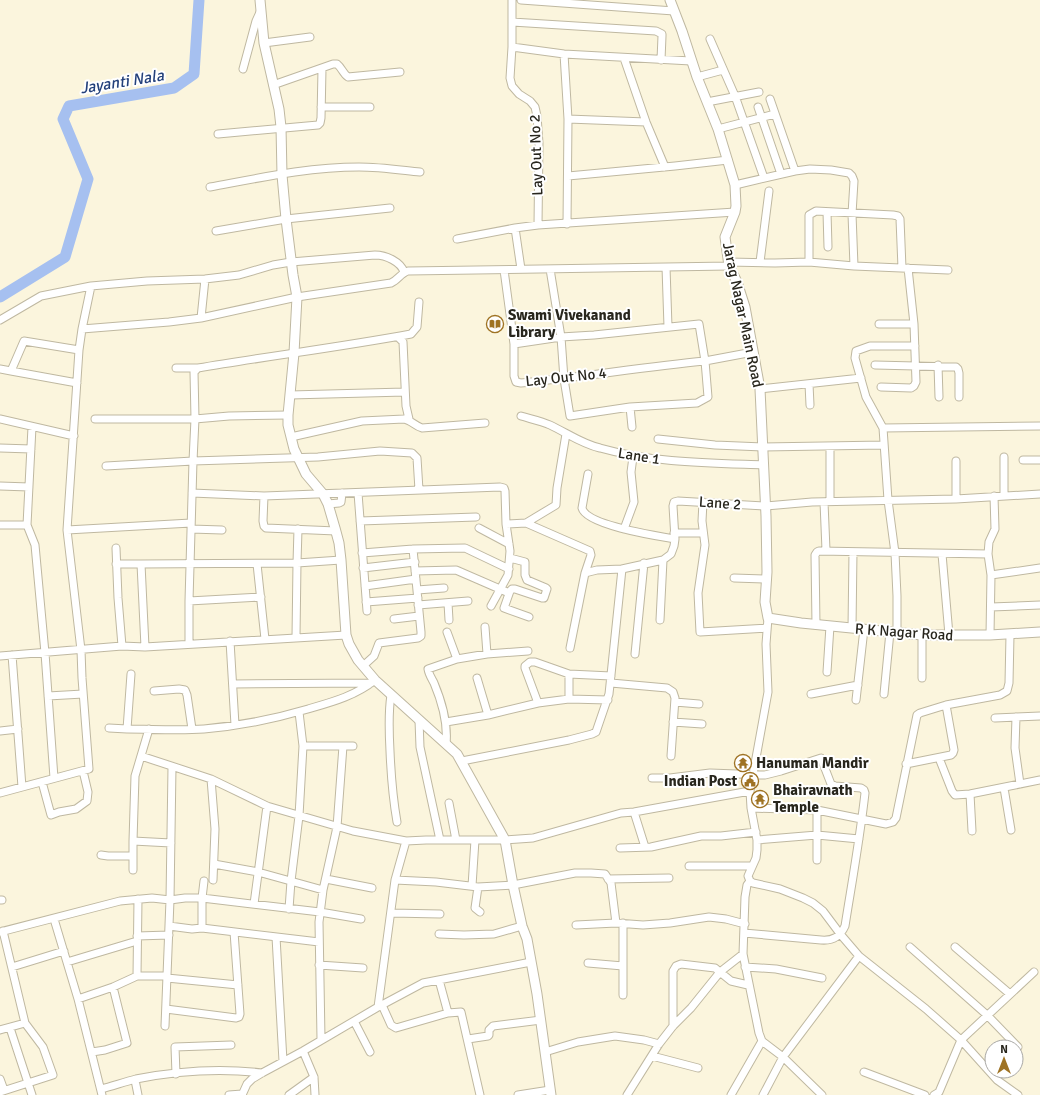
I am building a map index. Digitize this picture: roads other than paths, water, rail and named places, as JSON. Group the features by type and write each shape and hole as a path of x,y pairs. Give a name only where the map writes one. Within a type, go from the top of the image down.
{"main road":[{"name":"Jarag Nagar Main Road","path":"670,0 691,62 718,129 735,185 735,212 725,237 729,264 737,282 745,307 760,390 766,506 767,579 765,602 768,618"},
{"path":"260,4 264,43 279,109 286,219 297,297 294,353 288,415 288,425 294,450 299,457 306,474 323,494 328,504 336,531 341,560 346,635 349,644 374,682 403,705 457,754 506,840 513,885 532,962 551,1092"},
{"name":"R K Nagar Road","path":"768,618 816,625 922,635 1010,635 1040,632"}],"street":[{"path":"512,0 512,47 564,54 691,62"},
{"path":"521,0 621,3 674,11"},
{"path":"243,69 260,4"},
{"path":"512,22 656,31 662,34 661,60"},
{"path":"264,43 310,37"},
{"path":"710,39 735,96 764,178"},
{"name":"Lay Out No 2","path":"512,47 510,78 512,86 519,94 530,101 535,107 537,116 539,143 538,225"},
{"path":"564,54 568,119 567,224"},
{"path":"624,58 646,122 665,167"},
{"path":"273,85 333,64 337,64 341,67 345,75 348,77 400,72"},
{"path":"218,134 281,127 318,125 320,123 322,69"},
{"path":"697,76 723,70"},
{"path":"707,102 759,92"},
{"path":"770,99 795,171"},
{"path":"321,107 370,106"},
{"path":"758,107 781,174"},
{"path":"718,129 775,114"},
{"path":"568,119 646,122"},
{"path":"568,176 728,160"},
{"path":"210,187 282,175 338,168 360,167 420,172"},
{"path":"735,185 795,171 820,169 849,173 854,181 852,214 854,266"},
{"path":"760,262 769,191"},
{"path":"216,231 286,219 390,208"},
{"path":"809,262 809,215 816,211 893,215 899,217 914,324 916,382 911,388 881,387"},
{"path":"457,239 538,225 735,212"},
{"path":"827,212 828,247"},
{"path":"515,228 521,270"},
{"path":"0,320 41,296 91,286 205,279 239,275 273,265 291,262 381,255 386,256 406,271"},
{"path":"82,329 201,318 297,297 391,283 398,279 406,271 666,267 760,262 809,262 854,266 948,270"},
{"path":"666,267 668,327"},
{"path":"514,344 561,337 700,324 708,397 697,403 630,408 570,416 564,379 561,337 550,269"},
{"name":"Lay Out No 4","path":"504,270 514,344 514,376 516,382 521,384 660,365 704,361 753,352"},
{"path":"201,318 205,279"},
{"path":"0,793 89,769 81,650 67,530 79,350 91,286"},
{"path":"176,368 198,368 353,345 412,334 417,327 419,302"},
{"path":"879,324 914,324"},
{"path":"401,336 403,342 406,406 409,419 418,427 422,428 485,423"},
{"path":"11,371 24,341 79,350"},
{"path":"884,694 897,596 895,553 888,500 883,428 866,398 856,358 856,351 870,346 915,346"},
{"path":"875,365 956,367 958,369 959,397"},
{"path":"938,366 939,397"},
{"path":"189,644 195,419 194,372 198,368"},
{"path":"0,369 77,383"},
{"path":"760,390 861,378"},
{"path":"809,384 810,405"},
{"path":"290,395 405,392"},
{"path":"630,408 632,427"},
{"path":"95,420 195,419 229,416 288,415"},
{"name":"Lane 1","path":"521,416 550,425 566,434 598,448 633,457 682,462 764,465"},
{"path":"0,419 74,436"},
{"path":"291,437 362,422 409,419"},
{"path":"883,428 1040,426"},
{"path":"32,427 27,525 35,545 54,778"},
{"path":"511,524 526,523 556,505 557,488 566,434"},
{"path":"658,439 715,445 763,447 884,445"},
{"path":"826,550 830,446"},
{"path":"0,448 31,449"},
{"path":"106,466 299,457 380,451 412,452 417,458 420,490"},
{"path":"624,530 634,502 631,472 633,457"},
{"path":"1004,457 1004,496"},
{"path":"1023,460 1040,460"},
{"path":"956,461 956,499"},
{"path":"588,474 582,508 583,512 588,516 624,530 674,536 703,533"},
{"path":"0,486 29,487"},
{"path":"192,493 264,496 504,488 511,524 509,544 514,559 508,569 504,591 504,608 529,616"},
{"path":"328,504 341,502 342,493"},
{"path":"358,493 367,611"},
{"name":"Lane 2","path":"674,536 673,506 674,502 678,501 766,506 827,502 956,499 1040,494"},
{"path":"264,496 263,521 266,528 336,531"},
{"path":"990,635 991,574 988,554 990,542 995,529 994,496"},
{"path":"703,502 702,521 705,545 698,593 700,632 767,628"},
{"path":"360,521 476,517"},
{"path":"526,523 590,551 592,555 585,573 570,648"},
{"path":"0,524 27,525"},
{"path":"67,530 191,526 222,530"},
{"path":"479,528 509,544"},
{"path":"296,637 298,530"},
{"path":"585,573 663,560 671,554 674,546 674,536"},
{"path":"116,548 122,646"},
{"path":"362,553 413,549 465,548 508,569"},
{"path":"363,666 372,659 379,643 418,638 421,636 413,549"},
{"path":"816,625 815,555 819,551 988,554"},
{"path":"852,628 853,552"},
{"path":"942,554 949,635"},
{"path":"491,606 504,591 512,589 542,598 546,596 546,588 526,580 525,562 514,559"},
{"path":"116,564 257,564 341,560"},
{"path":"660,620 663,560"},
{"path":"363,568 414,562"},
{"path":"636,654 644,563"},
{"path":"141,564 144,647"},
{"path":"257,564 265,639"},
{"path":"462,761 596,732 608,700 614,659 622,568"},
{"path":"991,574 1040,568"},
{"path":"415,571 456,570 504,591"},
{"path":"734,578 767,579"},
{"path":"365,586 416,579"},
{"path":"418,598 444,588"},
{"path":"189,601 261,597"},
{"path":"366,602 418,598 448,603 468,601"},
{"path":"448,603 449,620"},
{"path":"991,607 1040,604"},
{"path":"394,619 419,616"},
{"path":"768,618 768,692 750,791 751,808 757,840 756,858 748,876 750,881 745,897 743,954 748,985 762,1041 783,1057 822,1095"},
{"path":"827,672 830,626"},
{"path":"485,627 487,654"},
{"path":"856,700 864,629"},
{"path":"447,632 457,659"},
{"path":"0,649 0,656 122,646 144,647 346,635"},
{"path":"922,635 922,678"},
{"path":"751,808 817,810 886,824 893,822 896,818 917,715 946,706 1000,695 1007,691 1009,683 1010,635"},
{"path":"230,641 234,684 235,725"},
{"path":"446,744 448,730 438,695 428,669 457,659 487,654 528,651"},
{"path":"12,655 22,787"},
{"path":"538,703 525,668 530,662 535,662 570,674 667,688 674,694 675,702 671,756"},
{"path":"127,728 131,674"},
{"path":"569,699 570,674"},
{"path":"476,678 488,715"},
{"path":"234,684 374,682"},
{"path":"109,728 192,729 267,720 338,700 362,690 374,682"},
{"path":"810,694 858,685"},
{"path":"154,691 185,690 192,729"},
{"path":"48,696 83,694"},
{"path":"391,695 389,713 392,790 397,822"},
{"path":"446,722 488,715 538,703 569,699 608,700"},
{"path":"675,702 698,704"},
{"path":"906,764 953,754 954,750 946,706"},
{"path":"289,909 291,881 300,816 303,746 299,712"},
{"path":"996,718 1040,716"},
{"path":"1016,717 1015,748 1020,784"},
{"path":"419,720 420,747 440,840"},
{"path":"673,722 702,724"},
{"path":"0,731 18,729"},
{"path":"133,870 135,776 142,756 148,729"},
{"path":"303,746 353,746"},
{"path":"320,1040 320,912 323,890 337,827 343,746"},
{"path":"142,756 211,779 267,806 337,827 406,841 506,840 533,838 621,813 750,791"},
{"path":"652,778 670,778 710,773 765,775 821,758 831,784 835,786 861,788 864,790 865,793 862,818 845,926 840,935 833,940 821,940 744,932"},
{"path":"939,758 955,795 970,794 1040,780"},
{"path":"165,1026 170,900 172,767"},
{"path":"42,782 51,815 76,809 87,801 88,792 83,771"},
{"path":"211,779 215,829 213,880"},
{"path":"1004,788 1011,830"},
{"path":"970,794 972,831"},
{"path":"449,803 456,840"},
{"path":"254,904 267,806"},
{"path":"817,810 817,860"},
{"path":"634,812 645,847"},
{"path":"620,848 651,847 701,836 721,836 756,832"},
{"path":"757,840 817,835 859,839"},
{"path":"475,840 476,908 480,912"},
{"path":"133,841 171,843"},
{"path":"406,841 395,880 380,1006 393,1028 448,1013 461,1012 480,1095"},
{"path":"100,855 133,856"},
{"path":"214,864 258,872 323,890"},
{"path":"689,866 752,866"},
{"path":"395,880 475,886 513,885 574,873 605,874 612,883 620,922 623,995"},
{"path":"608,878 669,878"},
{"path":"326,879 372,888"},
{"path":"202,928 202,898 204,881"},
{"path":"750,881 780,889 813,903 823,911 840,935 859,956 926,1009 961,1040 998,1080 1018,1095"},
{"path":"0,1079 2,1091 53,1074 43,1047 25,1023 12,967 1,932 120,901 152,898 170,900 202,898 320,912 361,919"},
{"path":"137,976 138,899"},
{"path":"392,913 440,914"},
{"path":"576,925 620,922 642,925 670,923 709,917 726,919 744,924"},
{"path":"54,919 78,999 102,1092 135,1080 176,1074 238,1070 262,1073"},
{"path":"169,926 202,928 319,942"},
{"path":"439,934 494,934 522,926"},
{"path":"166,1009 238,1018 240,1014 234,932"},
{"path":"67,962 137,938 169,935"},
{"path":"276,937 283,1061"},
{"path":"910,947 987,1015 1010,1039"},
{"path":"955,947 1010,994"},
{"path":"12,967 64,951"},
{"path":"627,1095 659,1044 673,1026 691,1008 720,972 743,954"},
{"path":"763,1095 783,1057 859,956"},
{"path":"230,1095 242,1095 247,1084 252,1079 423,983 532,962"},
{"path":"588,963 623,966"},
{"path":"673,1026 673,968 676,966 681,964 715,968 731,981 748,985"},
{"path":"319,965 363,968"},
{"path":"745,967 776,969 822,978"},
{"path":"934,1095 939,1092 961,1040 1034,972"},
{"path":"78,999 113,987 137,976 167,977 238,986"},
{"path":"439,980 448,1013"},
{"path":"92,1052 105,1050 127,1043 113,987"},
{"path":"468,1039 488,1036 489,1030 493,1026 541,1020"},
{"path":"354,1021 370,1052"},
{"path":"0,1030 25,1023"},
{"path":"10,1028 32,1095"},
{"path":"545,1052 578,1042 616,1036 659,1044"},
{"path":"731,1095 762,1041"},
{"path":"176,1074 175,1047 231,1045"},
{"path":"302,1051 314,1077 314,1095"},
{"path":"652,1056 698,1068"},
{"path":"864,1072 925,1095"},
{"path":"289,1095 314,1077"},
{"path":"135,1080 138,1095"},
{"path":"518,1095 551,1092"}],"waterway":[{"name":"Jayanti Nala","path":"0,297 65,257 88,179 63,119 69,106 174,88 194,74 199,0"}],"place":[{"name":"Swami Vivekanand Library","path":"495,324"},
{"name":"Hanuman Mandir","path":"743,763"},
{"name":"Indian Post","path":"750,781"},
{"name":"Bhairavnath Temple","path":"760,799"}]}
